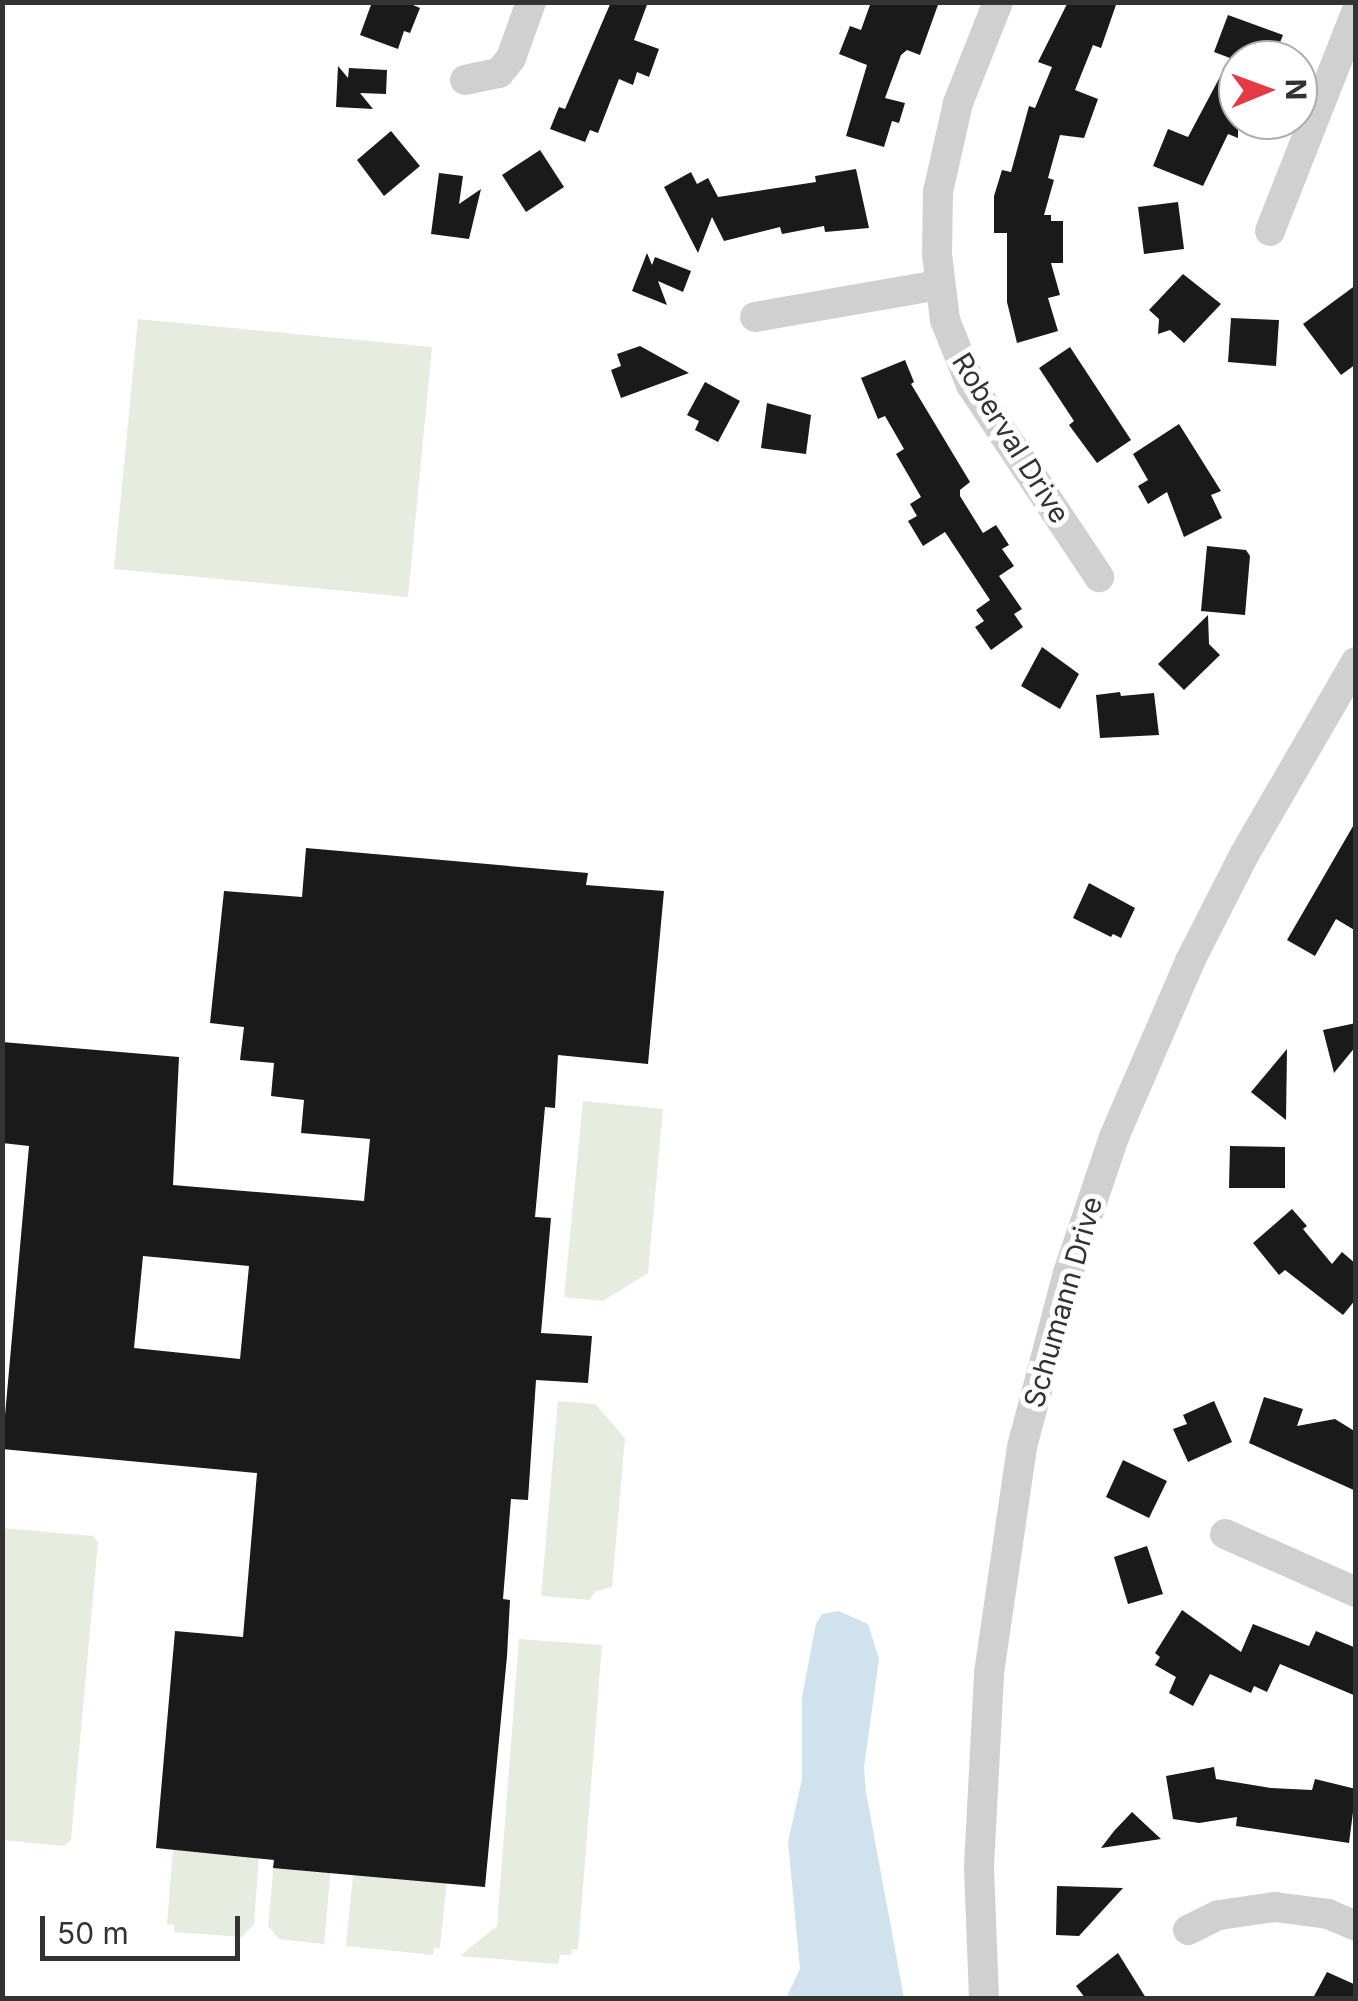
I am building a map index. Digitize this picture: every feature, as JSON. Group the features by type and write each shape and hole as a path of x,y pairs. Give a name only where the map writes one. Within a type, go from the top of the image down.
{"street":[{"path":"465,80 499,72 511,58 531,2"},
{"name":"Roberval Drive","path":"998,2 947,142 938,192 940,285 954,350 971,385 1099,577"},
{"path":"1270,231 1356,12"},
{"path":"755,317 940,285"},
{"name":"Schumann Drive","path":"984,1998 979,1866 989,1673 1022,1447 1068,1272 1114,1137 1190,962 1244,855 1356,662"},
{"path":"1224,1534 1356,1592"},
{"path":"1188,1930 1219,1915 1275,1906 1328,1914 1356,1926"}],"shaded area":[{"path":"138,319 432,347 408,597 114,569"},
{"path":"583,1101 663,1109 648,1273 603,1301 564,1297"},
{"path":"558,1401 595,1404 625,1438 612,1587 596,1591 589,1600 541,1596"},
{"path":"2,1528 93,1536 98,1542 71,1840 64,1846 3,1840"},
{"path":"519,1639 602,1645 578,1950 560,1955 558,1964 460,1956 497,1926"},
{"path":"174,1837 260,1843 254,1924 242,1937 174,1932 174,1925 167,1924"},
{"path":"275,1851 332,1856 324,1944 279,1939 268,1926"},
{"path":"354,1866 448,1869 440,1948 434,1948 433,1955 346,1946"}],"water":[{"path":"839,1611 868,1624 879,1659 864,1767 904,1998 786,1998 800,1969 788,1842 802,1779 802,1697 816,1624 822,1614"}],"building":[{"path":"372,2 406,2 420,8 410,33 404,31 398,49 360,35"},
{"path":"611,2 648,2 634,40 659,49 649,77 637,72 633,85 619,79 598,133 590,130 585,142 550,129 559,107 565,109"},
{"path":"871,2 939,2 920,55 907,50 901,55 885,98 905,103 899,123 892,121 884,147 846,136 867,65 839,54 850,26 861,30"},
{"path":"1068,2 1117,2 1101,48 1093,45 1075,90 1098,99 1084,138 1060,135 1048,178 1054,180 1044,215 1051,215 1051,221 1063,221 1063,263 1051,263 1060,295 1048,298 1058,331 1017,343 1007,302 1007,233 994,233 994,196 1002,170 1011,172 1029,106 1035,108 1052,67 1038,62"},
{"path":"1228,15 1283,35 1281,40 1219,40"},
{"path":"338,66 348,78 349,68 387,70 386,94 360,93 373,109 336,107"},
{"path":"1218,81 1218,140 1225,140 1203,186 1153,166 1168,129 1188,137"},
{"path":"391,131 420,166 384,196 357,160"},
{"path":"540,150 564,187 526,212 502,175"},
{"path":"856,169 869,228 825,232 824,226 782,234 780,227 724,241 712,217 698,253 664,187 691,172 697,184 708,178 718,197 816,182 815,176"},
{"path":"439,173 463,176 459,204 481,189 469,239 431,234"},
{"path":"1178,202 1184,249 1144,254 1138,207"},
{"path":"647,253 652,265 655,257 691,271 683,292 658,281 667,305 632,291"},
{"path":"1183,274 1221,304 1184,343 1170,330 1158,334 1159,319 1149,310"},
{"path":"1356,285 1356,364 1341,375 1303,324"},
{"path":"1231,318 1279,320 1276,366 1228,362"},
{"path":"640,346 689,373 621,398 611,370 621,366 617,354"},
{"path":"1070,347 1131,440 1097,463 1069,425 1074,421 1039,368"},
{"path":"905,360 914,382 911,384 970,482 960,490 960,496 983,533 996,525 1009,545 1002,549 1014,566 999,576 1022,609 1014,614 1023,627 991,650 975,627 984,621 976,610 990,600 945,532 923,546 908,521 917,516 910,504 921,497 896,454 904,449 885,416 878,419 861,378"},
{"path":"705,382 740,401 718,442 695,430 699,421 687,415"},
{"path":"767,403 811,415 806,454 761,448"},
{"path":"1179,424 1221,491 1211,495 1222,518 1184,537 1167,492 1148,504 1138,486 1148,480 1133,454"},
{"path":"1207,546 1246,550 1250,556 1245,615 1201,611"},
{"path":"1208,615 1209,644 1220,655 1184,690 1158,664"},
{"path":"1042,647 1079,674 1060,709 1021,686"},
{"path":"1120,692 1121,696 1154,693 1159,735 1100,738 1096,695"},
{"path":"1356,821 1356,931 1336,919 1315,956 1287,940"},
{"path":"306,848 588,873 586,885 664,891 648,1064 558,1055 555,1108 545,1107 535,1217 551,1218 541,1333 592,1336 588,1383 536,1380 528,1500 511,1499 503,1599 510,1600 507,1656 485,1887 273,1868 274,1860 156,1848 175,1631 243,1637 257,1473 2,1449 29,1146 2,1143 2,1042 179,1057 173,1185 364,1201 370,1139 301,1133 304,1100 271,1096 274,1063 240,1060 244,1027 210,1023 224,891 302,897","holes":["143,1256 249,1266 240,1359 134,1348"]},
{"path":"1089,883 1135,908 1121,938 1073,918"},
{"path":"1356,1023 1356,1046 1334,1073 1323,1030"},
{"path":"1287,1049 1286,1120 1251,1092"},
{"path":"1230,1146 1285,1147 1285,1188 1229,1188"},
{"path":"1292,1209 1332,1264 1342,1252 1356,1264 1356,1299 1343,1315 1285,1270 1279,1275 1253,1243"},
{"path":"1264,1397 1303,1409 1297,1426 1335,1419 1356,1432 1356,1491 1249,1443"},
{"path":"1214,1401 1232,1442 1188,1462 1173,1429 1187,1424 1183,1415"},
{"path":"1123,1460 1167,1481 1149,1518 1106,1497"},
{"path":"1147,1546 1163,1594 1128,1604 1114,1557"},
{"path":"1182,1610 1241,1652 1253,1624 1309,1646 1316,1631 1356,1648 1356,1696 1280,1664 1267,1692 1254,1686 1251,1693 1210,1674 1193,1706 1169,1693 1176,1677 1155,1665 1160,1657 1155,1653"},
{"path":"1214,1767 1216,1779 1271,1788 1312,1790 1315,1779 1356,1789 1349,1843 1236,1826 1237,1817 1199,1823 1173,1819 1166,1776"},
{"path":"1132,1812 1161,1839 1101,1848 1114,1831"},
{"path":"1057,1886 1123,1888 1079,1936 1056,1935"},
{"path":"1118,1953 1146,1998 1085,1998 1076,1986"},
{"path":"1327,1972 1356,1985 1356,1998 1313,1998"}]}
